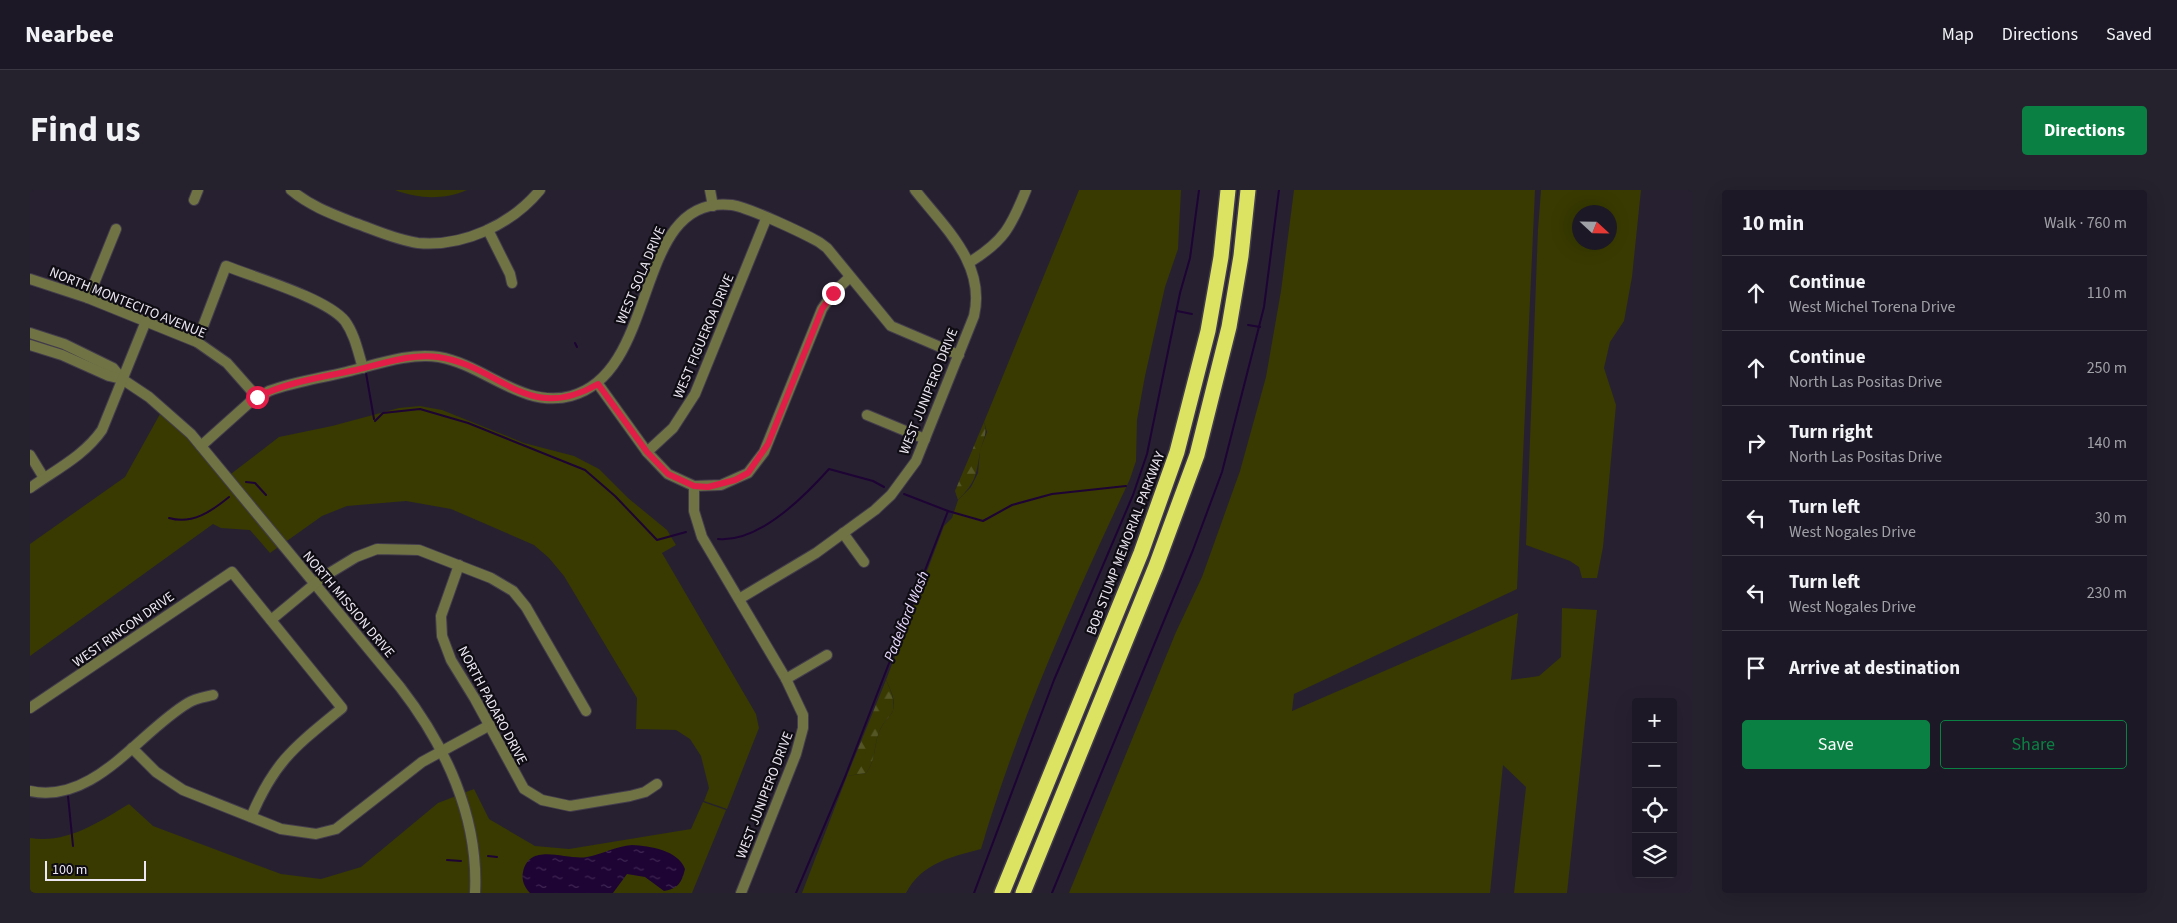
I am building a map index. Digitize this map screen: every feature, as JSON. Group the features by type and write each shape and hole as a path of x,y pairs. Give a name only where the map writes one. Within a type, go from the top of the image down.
{"highway":[{"name":"BOB STUMP MEMORIAL PARKWAY","path":"1002,893 1144,545 1178,452 1208,331 1220,265 1228,190"},
{"path":"1023,893 1162,552 1194,462 1213,395 1229,327 1241,256 1248,190"}],"street":[{"path":"291,190 311,206 391,236 418,243 454,241 488,230 522,208 540,190"},
{"path":"710,190 713,206 738,207 819,242 827,248 891,326 959,355"},
{"path":"921,192 970,262 994,247 1004,234 1026,190"},
{"name":"WEST SOLA DRIVE","path":"598,384 619,360 671,232 684,218 713,206"},
{"name":"WEST FIGUEROA DRIVE","path":"647,452 673,428 695,394 766,218"},
{"path":"88,298 116,229"},
{"path":"488,230 510,274 512,283"},
{"name":"WEST JUNIPERO DRIVE","path":"739,599 796,566 876,510 891,495 916,461 976,308 977,285 970,262"},
{"path":"197,342 226,266 321,304 338,314 354,336 363,368"},
{"path":"202,446 257,397 281,387 413,357 438,357 456,361 527,395 546,399 570,396 598,384 647,452 668,474 694,486 708,487 735,480 748,473 757,463 768,444 822,309 833,293 850,277"},
{"name":"NORTH MONTECITO AVENUE","path":"30,279 88,298 197,342 227,362 257,397"},
{"path":"30,488 86,450 102,430 146,321"},
{"name":"NORTH MISSION DRIVE","path":"30,333 91,356 113,368 122,379 149,397 202,446 416,708 442,750 458,786 467,818 475,893"},
{"name":"NORTH MISSION DRIVE","path":"30,344 67,357 109,376 122,379"},
{"path":"867,415 925,438"},
{"path":"30,454 44,478"},
{"path":"694,486 694,511 698,527 786,678 827,655"},
{"path":"843,534 864,562"},
{"path":"251,817 265,785 281,762 297,745 342,708 271,620 341,564 377,549 419,550 500,582 519,598 586,711"},
{"name":"NORTH PADARO DRIVE","path":"458,565 441,616 442,636 451,660 490,725 516,778 531,795 550,803 570,806 630,796 645,792 657,784"},
{"name":"WEST RINCON DRIVE","path":"30,708 232,572 271,620"},
{"name":"WEST JUNIPERO DRIVE","path":"741,893 801,740 803,715 797,698 786,678"},
{"path":"30,791 56,794 76,788 132,748 188,703 213,695"},
{"path":"132,748 156,772 183,790 280,828 302,834 316,834 336,829 414,767 490,725"}],"green space":[{"path":"395,190 467,190 440,197 422,197"},
{"path":"1079,190 1181,190 1178,249 1165,287 1145,376 1137,420 1136,461 1130,479 1048,661 1012,754 981,849 948,859 929,868 920,875 906,893 802,893 847,776 866,773 872,761 879,732 892,712 894,706 893,698 886,680 944,526 952,518 958,500 971,487 978,473 980,450 987,432 984,422"},
{"path":"1294,190 1535,190 1517,589 1294,694 1292,711 1518,613 1511,680 1539,676 1561,657 1562,608 1597,610 1567,893 1514,893 1526,787 1503,765 1490,893 1069,893 1176,632 1202,577 1240,471 1266,377 1281,291"},
{"path":"1541,190 1641,190 1632,277 1624,321 1610,342 1604,368 1616,405 1603,547 1597,578 1582,578 1579,567 1570,561 1526,545"},
{"path":"420,406 442,410 524,443 574,456 599,469 628,498 667,530 676,545 662,553 756,714 759,728 727,809 704,801 709,788 701,756 690,739 676,730 636,729 637,698 564,576 549,558 534,545 451,509 406,501 347,506 322,516 270,553 250,530 221,528 213,524 30,656 30,544 125,477 160,414 186,437 223,480 279,437 332,426 399,408"},
{"path":"984,422 985,433 976,473 972,483 958,500 955,491"},
{"path":"886,680 893,698 892,712 879,732 870,767 866,773 847,776"},
{"path":"474,789 489,819 535,846 569,849 691,829 703,802 726,810 692,893 30,893 30,838 44,839 70,835 129,804 153,826 281,874 321,879 361,867 438,803"}],"water":[{"path":"632,845 663,850 676,857 685,869 679,884 673,889 664,891 645,877 627,874 613,893 530,893 524,884 523,872 527,863 533,857 550,854 579,858"}],"waterway":[{"path":"974,893 1054,680 1133,495 1147,454 1180,293 1190,258 1199,190"},
{"path":"1052,893 1193,550 1222,472 1264,307 1279,190"},
{"path":"1177,311 1192,314"},
{"path":"1248,325 1260,327"},
{"path":"575,343 577,347"},
{"path":"366,373 374,419"},
{"path":"375,421 383,413 420,409 468,423 585,470 615,496 657,540 686,532"},
{"path":"718,539 749,534 764,526 793,505 829,469 873,481 884,487"},
{"path":"246,482 255,483 266,495"},
{"name":"Padelford Wash","path":"904,494 948,511 983,521 1012,505 1052,494 1126,486"},
{"path":"169,518 177,520 194,518 209,512 229,497"},
{"name":"Padelford Wash","path":"796,893 845,777 948,511"},
{"path":"68,796 73,846"},
{"path":"488,856 497,857"},
{"path":"447,860 461,861"}],"route":[{"path":"257,397 281,387 403,359 426,356 456,361 527,395 546,399 581,393 598,384 647,452 674,479 694,486 708,487 721,485 748,473 764,452 822,309 833,293"}]}
